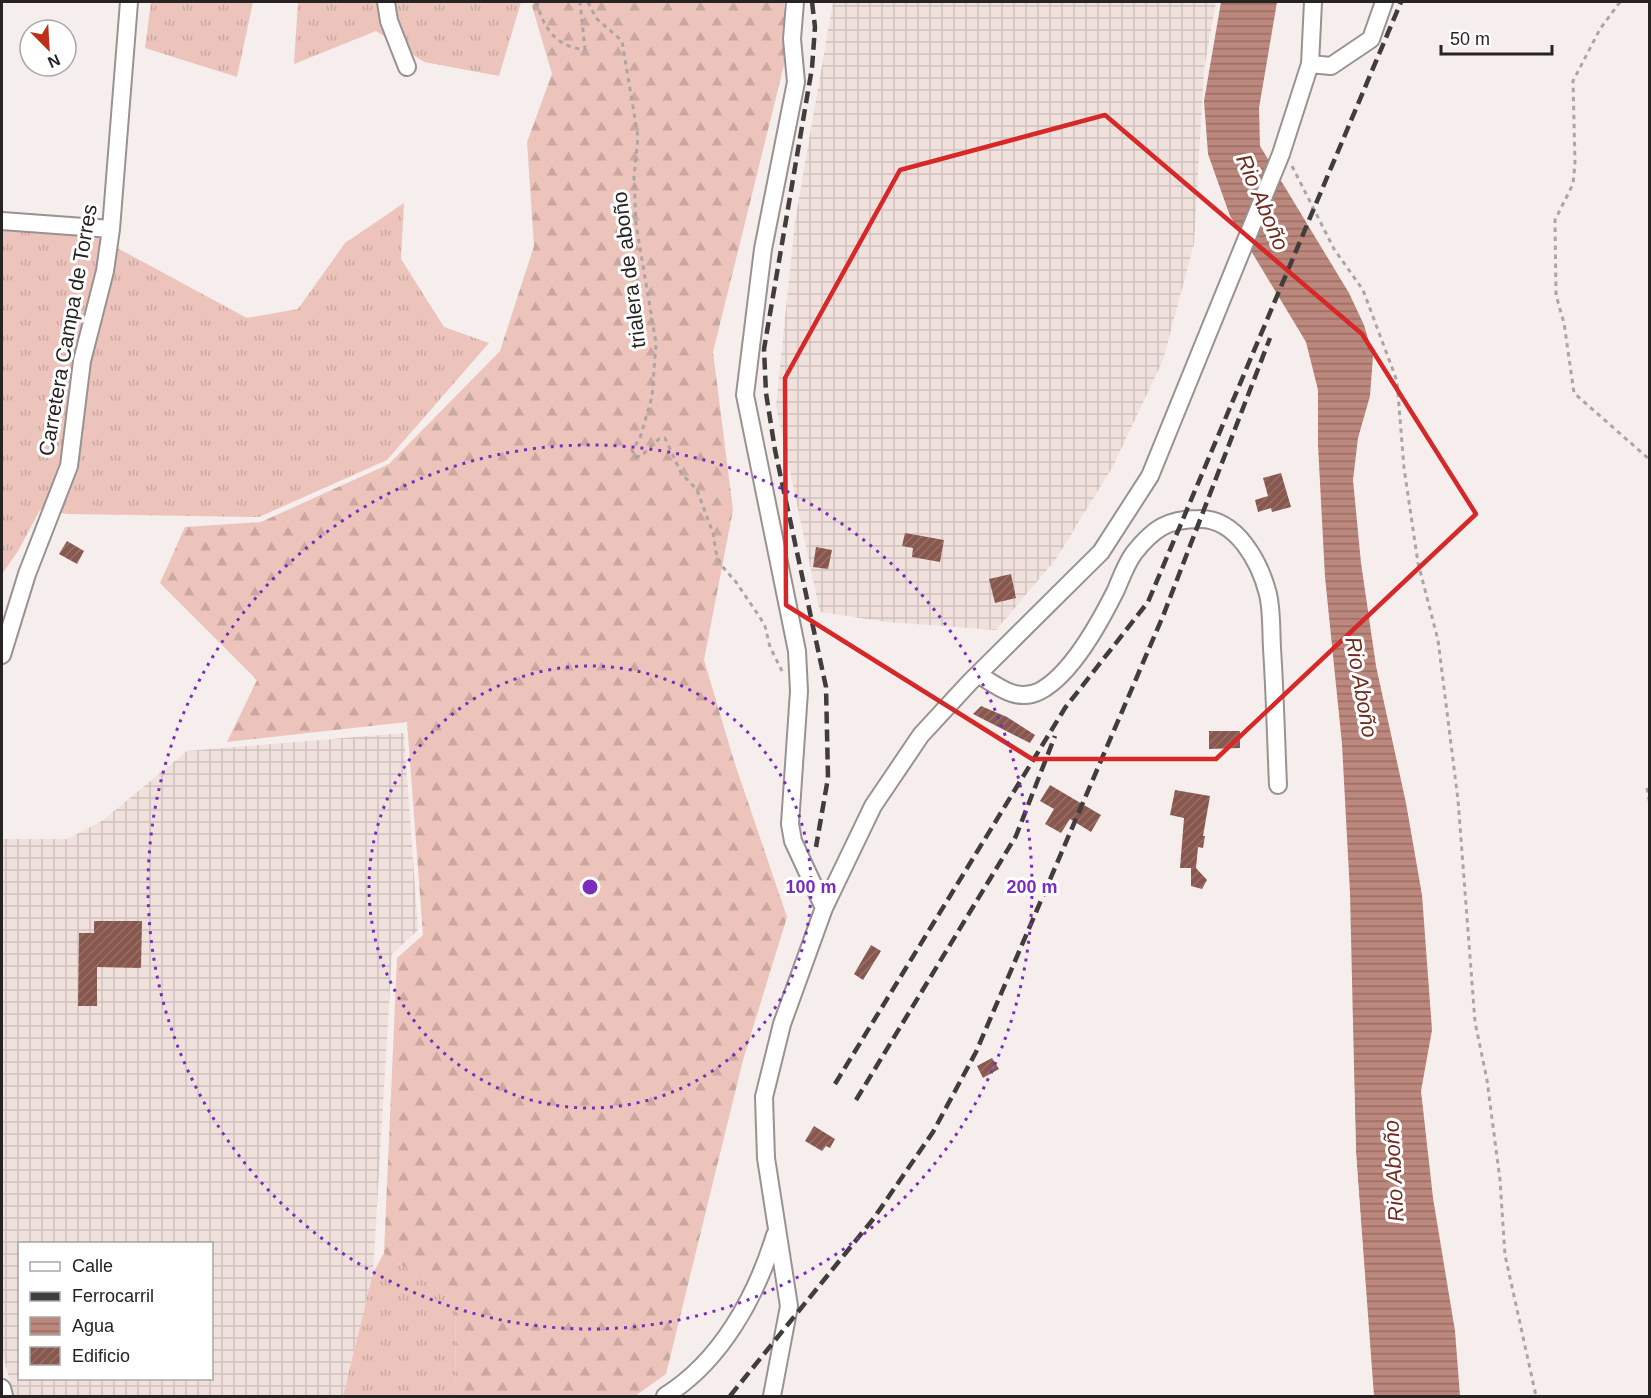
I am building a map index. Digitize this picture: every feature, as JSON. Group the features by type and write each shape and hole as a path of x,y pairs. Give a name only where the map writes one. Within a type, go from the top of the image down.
{"street":[{"name":"Carretera Campa de Torres","path":"2,655 27,574 69,466 82,361 105,271 111,229 129,2"},
{"path":"386,2 389,21 407,68"},
{"path":"795,2 792,39 796,82 763,249 745,396 797,651 799,691 790,824 794,841 824,908"},
{"path":"772,1396 789,1306 766,1158 764,1097 782,1024 824,908 873,806 921,735 978,674 1101,552 1150,476 1282,151 1310,64 1313,2"},
{"path":"1310,64 1331,66 1371,39 1384,2"},
{"path":"2,220 111,229"},
{"path":"978,674 1008,693 1021,696 1040,691 1074,662 1104,613 1132,556 1153,532 1177,519 1206,519 1229,530 1244,544 1256,560 1269,596 1278,785"},
{"path":"665,1396 685,1384 717,1350 754,1291 777,1231"},
{"path":"2,1388 4,1396"}],"path":[{"path":"537,2 540,20 551,33 570,49 585,49 580,2"},
{"name":"trialera de aboño","path":"588,2 596,18 622,41 638,137 634,177 636,224 656,342 652,397 640,438 632,450 635,457 641,456 658,439 665,438 681,473 697,490 713,533 721,566 736,582 765,626 770,648 783,672"},
{"path":"1620,2 1600,29 1573,81 1575,163 1573,184 1555,220 1556,295 1564,323 1574,393 1650,459"},
{"path":"1282,151 1334,249 1363,290 1397,381 1404,468 1419,563 1440,652 1458,800 1475,1022 1488,1091 1500,1180 1505,1255 1536,1396"},
{"path":"1647,788 1650,805"}],"highlighted area":[{"path":"1105,115 1362,334 1476,514 1216,759 1032,759 786,605 785,378 900,170"}],"shaded area":[{"path":"833,2 1216,2 1204,69 1194,244 1163,360 1113,466 1056,559 996,630 887,622 820,612 776,406 795,221"},
{"path":"404,733 418,930 392,954 373,1273 343,1396 14,1396 2,1352 2,839 67,839 102,821 187,751"}],"green space":[{"path":"151,2 253,2 237,77 145,48"},
{"path":"298,2 521,2 499,76 424,62 376,31 294,64"},
{"path":"534,2 784,2 785,61 713,352 733,510 704,660 734,761 787,917 743,1060 666,1374 635,1396 456,1396 455,1301 384,1253 397,958 423,935 407,722 227,742 257,680 160,583 185,527 261,522 389,464 500,351 534,246 527,142 552,74 532,6"},
{"path":"404,203 401,259 444,327 489,343 387,460 259,517 68,514 40,510 18,551 2,574 2,227 95,236 247,318 298,309 345,243"},
{"path":"384,1253 455,1301 456,1396 343,1396 373,1273"}],"water":[{"name":"Rio Aboño","path":"1221,2 1277,2 1259,108 1260,146 1349,293 1364,325 1373,356 1370,396 1358,438 1353,480 1361,563 1376,666 1406,803 1422,895 1432,1030 1421,1091 1433,1198 1455,1331 1460,1396 1374,1396 1356,1153 1350,893 1342,744 1325,577 1318,445 1318,390 1306,342 1230,216 1208,154 1204,101"}],"pier":[{"path":"1345,867 1348,869 1356,1153 1373,1396 1353,1153"}],"building":[{"path":"1281,473 1291,507 1272,512 1271,508 1258,512 1255,500 1268,496 1263,478"},
{"path":"905,533 944,540 940,562 912,557 913,548 902,546"},
{"path":"67,541 84,551 77,564 59,554"},
{"path":"816,547 832,550 828,569 813,567"},
{"path":"1011,574 1016,598 995,603 989,579"},
{"path":"981,706 1007,717 1035,735 1030,743 973,714"},
{"path":"1209,731 1240,731 1240,748 1209,749"},
{"path":"1050,785 1101,815 1091,832 1070,819 1061,833 1045,824 1054,809 1040,801"},
{"path":"1175,790 1210,796 1203,848 1198,847 1196,868 1207,880 1202,889 1191,886 1191,868 1180,868 1184,818 1170,815"},
{"path":"94,921 142,921 141,968 97,967 97,1006 78,1006 79,933 94,933"},
{"path":"871,945 881,951 863,980 854,974"},
{"path":"992,1058 999,1069 983,1078 977,1066"},
{"path":"814,1126 835,1139 830,1148 826,1146 822,1151 805,1141"}],"railway":[{"path":"812,2 815,27 812,68 764,349 766,393 775,450 826,687 828,778 816,847"},
{"path":"835,1084 1065,708 1148,602 1401,2"},
{"path":"730,1396 874,1218 933,1132 976,1052 1163,616 1270,338"},
{"path":"856,1100 1016,836 1055,736"}]}
